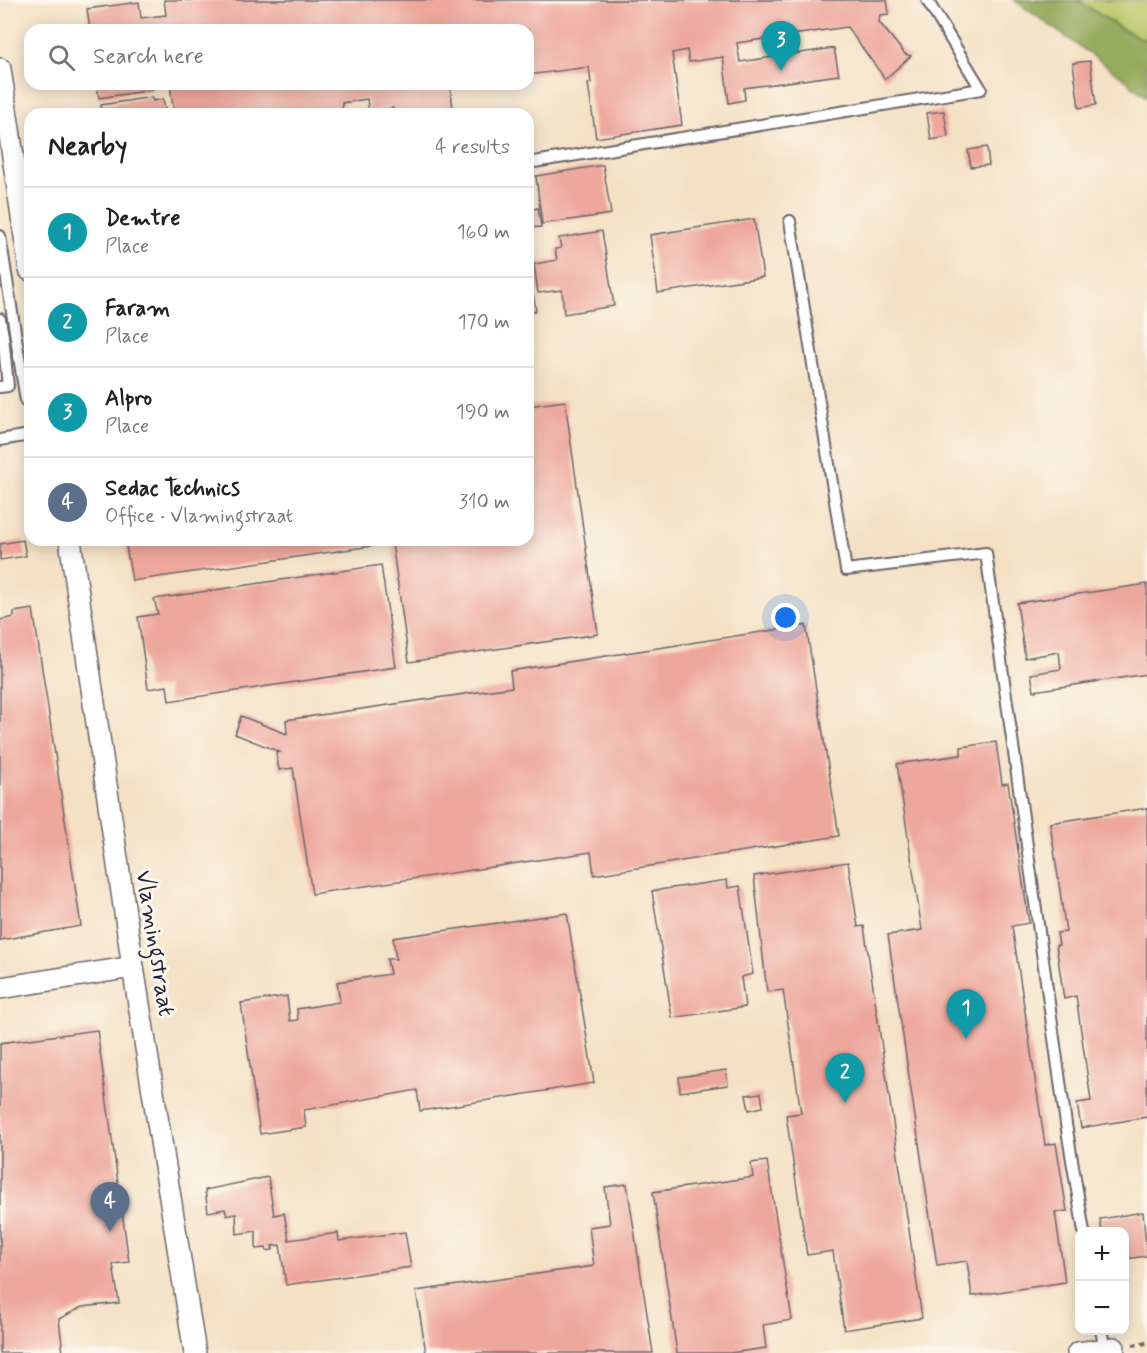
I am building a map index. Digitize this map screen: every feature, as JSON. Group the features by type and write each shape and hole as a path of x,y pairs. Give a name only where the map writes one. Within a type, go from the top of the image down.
{"street":[{"path":"0,69 5,142 24,222"},
{"name":"Vlamingstraat","path":"71,546 133,967 195,1353"},
{"path":"0,988 133,967"},
{"path":"1078,1353 1107,1342"}],"lane":[{"path":"534,162 981,89 927,0"},
{"path":"790,221 846,570 986,553 1066,1124 1083,1227"},
{"path":"0,236 24,388"},
{"path":"0,319 8,386 0,387"},
{"path":"0,440 24,436"}],"green space":[{"path":"1014,0 1077,0 1120,28 1147,41 1147,98 1121,76"},
{"path":"1077,0 1147,0 1147,41 1120,28"}],"building":[{"path":"164,0 887,0 889,14 880,15 879,22 905,54 911,56 885,79 847,27 737,43 740,62 834,48 839,75 744,88 745,100 729,103 723,57 689,62 687,50 672,53 682,125 596,138 588,84 591,83 589,67 534,74 534,24 89,24 87,9 139,2 141,18 166,15"},
{"path":"1090,61 1096,105 1079,108 1073,63"},
{"path":"98,90 152,90 99,98"},
{"path":"171,90 450,90 453,108 368,108 367,99 342,103 342,108 173,108"},
{"path":"152,97 153,101 163,99 165,108 101,108 101,105"},
{"path":"944,111 948,137 931,140 927,113"},
{"path":"987,147 989,165 971,167 968,150"},
{"path":"603,165 611,214 542,224 536,176"},
{"path":"538,208 541,227 534,228 534,209"},
{"path":"754,219 763,277 658,293 650,235"},
{"path":"602,231 614,306 564,314 562,290 538,293 534,264 557,260 555,249 561,248 559,238"},
{"path":"565,401 598,634 409,662 392,546 534,546 534,405"},
{"path":"23,540 26,556 0,560 0,544"},
{"path":"126,546 371,546 132,581"},
{"path":"381,565 396,667 169,701 167,686 148,689 138,617 158,614 154,599"},
{"path":"1147,584 1147,674 1034,691 1031,674 1061,669 1059,652 1025,658 1017,603"},
{"path":"33,609 81,926 0,940 0,620 14,617 14,612"},
{"path":"806,625 839,836 594,875 591,852 312,894 293,768 279,770 276,753 280,752 235,734 241,716 287,734 286,720 512,687 510,671"},
{"path":"996,742 1002,784 1008,783 1029,923 1012,926 1045,1145 1056,1143 1067,1211 1055,1212 1065,1282 972,1296 967,1261 937,1265 888,935 922,930 897,764 961,755 961,747"},
{"path":"1147,808 1147,1117 1081,1128 1077,1103 1091,1101 1076,996 1064,999 1056,945 1059,945 1057,933 1066,932 1050,823"},
{"path":"848,862 858,927 864,926 922,1318 844,1330 833,1251 807,1255 786,1115 801,1113 783,990 767,992 754,876"},
{"path":"727,880 728,888 740,886 753,974 741,977 745,1007 672,1018 652,891"},
{"path":"567,913 594,1083 420,1111 417,1090 304,1110 306,1127 260,1134 241,1003 287,996 290,1021 298,1020 297,1009 340,1002 337,982 390,974 387,959 396,959 393,938"},
{"path":"97,1030 129,1262 113,1264 119,1303 82,1307 59,1319 63,1353 0,1353 0,1043"},
{"path":"726,1070 728,1085 680,1092 679,1077"},
{"path":"761,1093 763,1107 749,1110 746,1095"},
{"path":"767,1161 792,1320 763,1325 766,1348 730,1353 677,1353 653,1192 753,1177 751,1163"},
{"path":"268,1177 274,1215 284,1213 289,1240 338,1233 339,1241 405,1232 411,1267 286,1285 280,1245 272,1246 273,1250 267,1251 266,1248 256,1249 256,1231 237,1234 236,1214 227,1215 225,1209 208,1212 205,1190"},
{"path":"627,1184 653,1353 426,1353 416,1291 594,1266 589,1227 610,1224 605,1187"},
{"path":"1143,1212 1147,1256 1129,1258 1129,1227 1101,1227 1100,1219"}],"place":[{"name":"Alpro","path":"781,71"},
{"name":"Demtre","path":"966,1039"},
{"name":"Faram","path":"845,1103"},
{"name":"Sedac Technics","path":"110,1232"}]}
